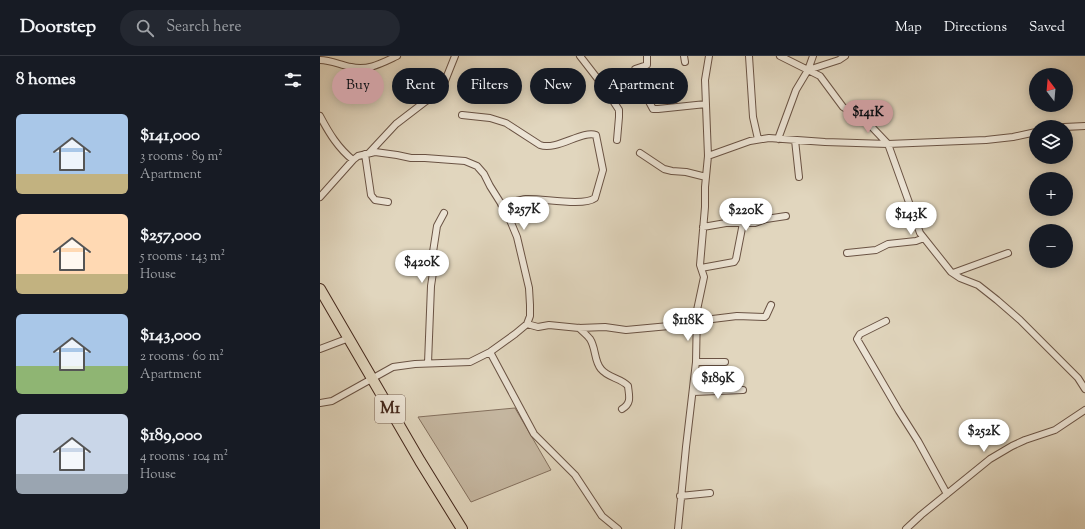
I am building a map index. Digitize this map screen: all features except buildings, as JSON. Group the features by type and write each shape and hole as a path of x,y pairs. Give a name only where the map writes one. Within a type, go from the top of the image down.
{"highway":[{"name":"M1","path":"320,289 462,529"}],"street":[{"path":"320,60 327,60 350,67 362,68 375,66 397,56"},
{"path":"367,153 396,124 426,101 439,96 455,56"},
{"path":"580,56 604,87 618,110 619,117 617,140"},
{"path":"638,68 647,65 648,56"},
{"path":"678,529 680,496 696,362 696,321 704,277 701,268 701,248 708,156 705,80 709,56"},
{"path":"749,56 753,117 758,139"},
{"path":"780,56 820,76 838,102 869,124 888,144 898,169 917,229 924,238 953,273 960,278 978,285 1020,320 1066,366 1085,388"},
{"path":"778,139 796,90 808,70 813,56"},
{"path":"808,70 839,60 846,56"},
{"path":"650,104 653,109 658,110 706,104"},
{"path":"462,115 490,118 506,123 545,147 591,134 596,136 602,170 595,198 592,201 582,202 526,199 501,204"},
{"path":"320,116 336,143 344,153 353,160"},
{"path":"1073,127 1085,126"},
{"path":"708,156 758,139 888,144 986,140 1029,134"},
{"path":"795,140 799,177"},
{"path":"320,197 353,160 358,156 367,153 384,152 411,158 457,160 478,166 512,224 517,237 529,288 530,305 530,316 527,324 490,352 470,362 428,363 394,367 387,369 373,379 332,402 320,403"},
{"path":"367,153 371,195 375,200 388,202"},
{"path":"640,154 664,169 672,171 680,170 706,177"},
{"path":"428,363 431,286 434,266 433,252 436,226 444,213"},
{"path":"703,227 726,223 755,223 766,219 786,216"},
{"path":"701,268 734,262 736,259 743,223"},
{"path":"847,253 876,250 888,244 916,241 924,238"},
{"path":"953,273 1008,253"},
{"path":"527,324 538,327 549,325 579,328 626,330 640,329 737,316 765,317 771,305"},
{"path":"886,321 860,334 857,339 918,441 947,494"},
{"path":"579,328 591,341 596,360 602,370 606,374 624,382 628,386 629,403 622,409"},
{"path":"320,349 348,338"},
{"path":"490,352 534,434 575,474 602,516 618,529"},
{"path":"696,362 725,362"},
{"path":"693,392 743,390"},
{"path":"906,529 915,520 990,460 1012,446 1025,440 1055,430 1085,410"},
{"path":"680,496 710,493"}],"shaded area":[{"path":"515,408 551,470 471,502 418,417"}]}
